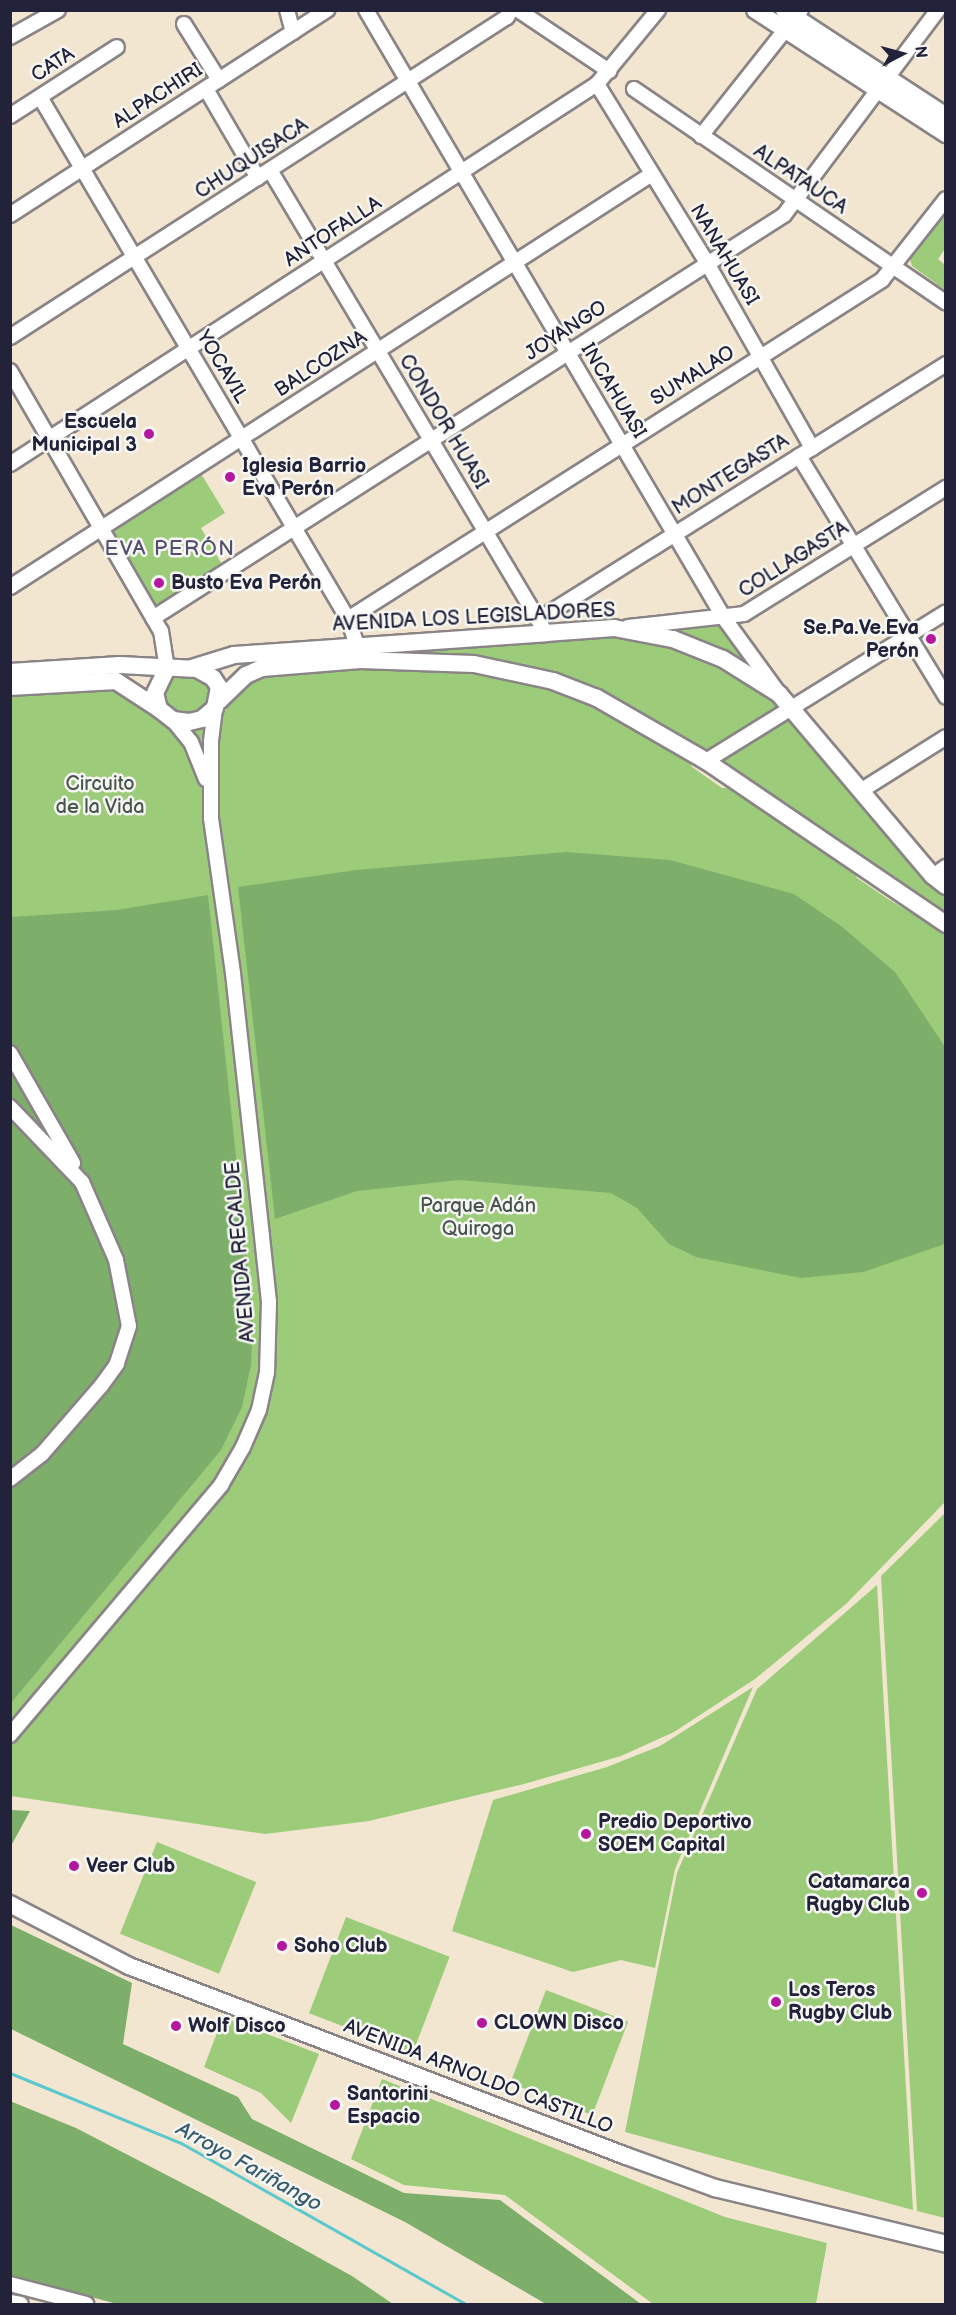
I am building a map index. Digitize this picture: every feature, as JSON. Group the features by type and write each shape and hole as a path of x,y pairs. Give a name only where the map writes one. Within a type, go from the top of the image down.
{"main road":[{"path":"755,10 791,17 884,85 945,134"},
{"path":"884,85 945,116"},
{"name":"AVENIDA LOS LEGISLADORES","path":"217,705 246,675 262,668 542,626 614,628 649,632 696,647 779,694 793,707 862,790 941,876"},
{"name":"AVENIDA LOS LEGISLADORES","path":"192,668 234,655 360,653 474,664 553,681 617,708 706,761 945,924"},
{"path":"10,672 120,665 167,670 192,668 213,678 219,687 217,705 196,721 173,720 116,681 10,687"},
{"path":"159,709 155,693 167,670"},
{"name":"AVENIDA ARNOLDO CASTILLO","path":"10,1904 129,1966 626,2156 715,2188 945,2244"}],"street":[{"path":"10,37 58,10"},
{"path":"288,10 293,32"},
{"name":"ALPACHIRI","path":"10,215 327,10"},
{"name":"INCAHUASI","path":"366,10 724,618 779,694"},
{"name":"CHUQUISACA","path":"10,338 507,17 511,10"},
{"path":"519,10 609,71"},
{"name":"ANTOFALLA","path":"10,464 597,84 658,10"},
{"name":"JOYANGO","path":"153,618 784,215 797,201 938,10"},
{"path":"701,136 791,17"},
{"path":"184,24 219,80"},
{"name":"CATA","path":"10,116 117,47"},
{"name":"NANAHUASI","path":"597,84 707,263 812,448"},
{"name":"ALPATAUCA","path":"634,88 945,303"},
{"path":"206,89 258,178"},
{"name":"YOCAVIL","path":"39,97 348,619 360,653"},
{"name":"CONDOR HUASI","path":"270,170 542,626"},
{"name":"BALCOZNA","path":"10,587 102,530 652,174"},
{"name":"SUMALAO","path":"348,619 882,280 894,268 945,199"},
{"name":"MONTEGASTA","path":"542,626 675,534 945,364"},
{"path":"10,371 165,640 167,670"},
{"path":"799,456 945,697"},
{"name":"COLLAGASTA","path":"614,628 724,618 744,614 944,492"},
{"path":"706,761 945,612"},
{"name":"AVENIDA RECALDE","path":"10,1735 220,1485 243,1447 265,1382 269,1302 210,790 217,705"},
{"name":"AVENIDA RECALDE","path":"173,720 191,742 210,790"},
{"path":"862,790 945,737"},
{"path":"10,1053 82,1182 116,1260 129,1326 126,1342 112,1371 72,1422 42,1454 10,1479"},
{"path":"10,1107 82,1182"},
{"path":"10,2284 86,2304"},
{"path":"10,2302 21,2304"}],"green space":[{"path":"945,212 945,249 938,259 945,265 945,290 912,266 910,259"},
{"path":"200,472 225,513 201,528 224,568 158,609 112,531"},
{"path":"718,624 722,626 760,674 660,629"},
{"path":"614,636 649,639 718,663 773,698 945,893 945,918 598,693 374,654 373,650"},
{"name":"Parque Adán Quiroga","path":"360,666 468,670 561,690 613,713 686,756 692,767 722,788 733,788 851,868 857,878 945,933 945,1502 846,1604 755,1679 674,1732 621,1756 524,1784 369,1821 265,1834 11,1796 11,693 101,687 124,693 172,731 219,725 231,698 248,683 276,674"},
{"path":"194,675 210,683 212,700 203,710 177,714 166,706 162,696 173,678"},
{"path":"566,852 670,860 794,894 841,926 895,972 945,1047 945,1244 863,1272 801,1278 696,1257 669,1244 637,1208 611,1193 459,1180 357,1191 275,1219 238,887 356,870"},
{"path":"208,895 253,1315 251,1365 242,1407 221,1450 11,1703 11,917 117,910"},
{"name":"Catamarca Rugby Club","path":"945,1513 945,2218 917,2211 881,1576"},
{"name":"Los Teros Rugby Club","path":"877,1585 913,2210 625,2132 677,1873 757,1689"},
{"name":"Predio Deportivo SOEM Capital","path":"753,1687 675,1869 655,1968 621,1960 573,1972 452,1931 493,1800 607,1767 660,1746"},
{"path":"10,1810 30,1811 11,1846"},
{"path":"157,1842 256,1882 219,1974 120,1934"},
{"path":"346,1917 450,1957 413,2053 309,2013"},
{"path":"11,1925 132,1983 123,2044 238,2097 252,2119 404,2193 500,2200 641,2304 546,2304 405,2222 11,2029"},
{"path":"546,1990 628,2022 592,2115 510,2083"},
{"path":"223,2017 319,2054 291,2123 261,2093 204,2067"},
{"path":"382,2079 725,2217 827,2243 816,2304 653,2304 505,2195 404,2185 351,2159"},
{"path":"10,2101 76,2128 209,2197 352,2276 393,2304 117,2304 11,2275"}],"waterway":[{"name":"Arroyo Fariñango","path":"10,2073 181,2143 465,2304"}],"place":[{"name":"Escuela Municipal 3","path":"149,434"},
{"name":"Iglesia Barrio Eva Perón","path":"230,477"},
{"name":"Busto Eva Perón","path":"159,583"},
{"name":"Se.Pa.Ve.Eva Perón","path":"931,639"},
{"name":"Predio Deportivo SOEM Capital","path":"586,1834"},
{"name":"Veer Club","path":"74,1866"},
{"name":"Catamarca Rugby Club","path":"922,1893"},
{"name":"Soho Club","path":"282,1946"},
{"name":"Los Teros Rugby Club","path":"776,2002"},
{"name":"CLOWN Disco","path":"482,2023"},
{"name":"Wolf Disco","path":"176,2026"},
{"name":"Santorini Espacio","path":"335,2105"}],"district":[{"name":"EVA PERÓN","path":"170,549"}],"park label":[{"name":"Circuito de la Vida","path":"100,796"}]}
